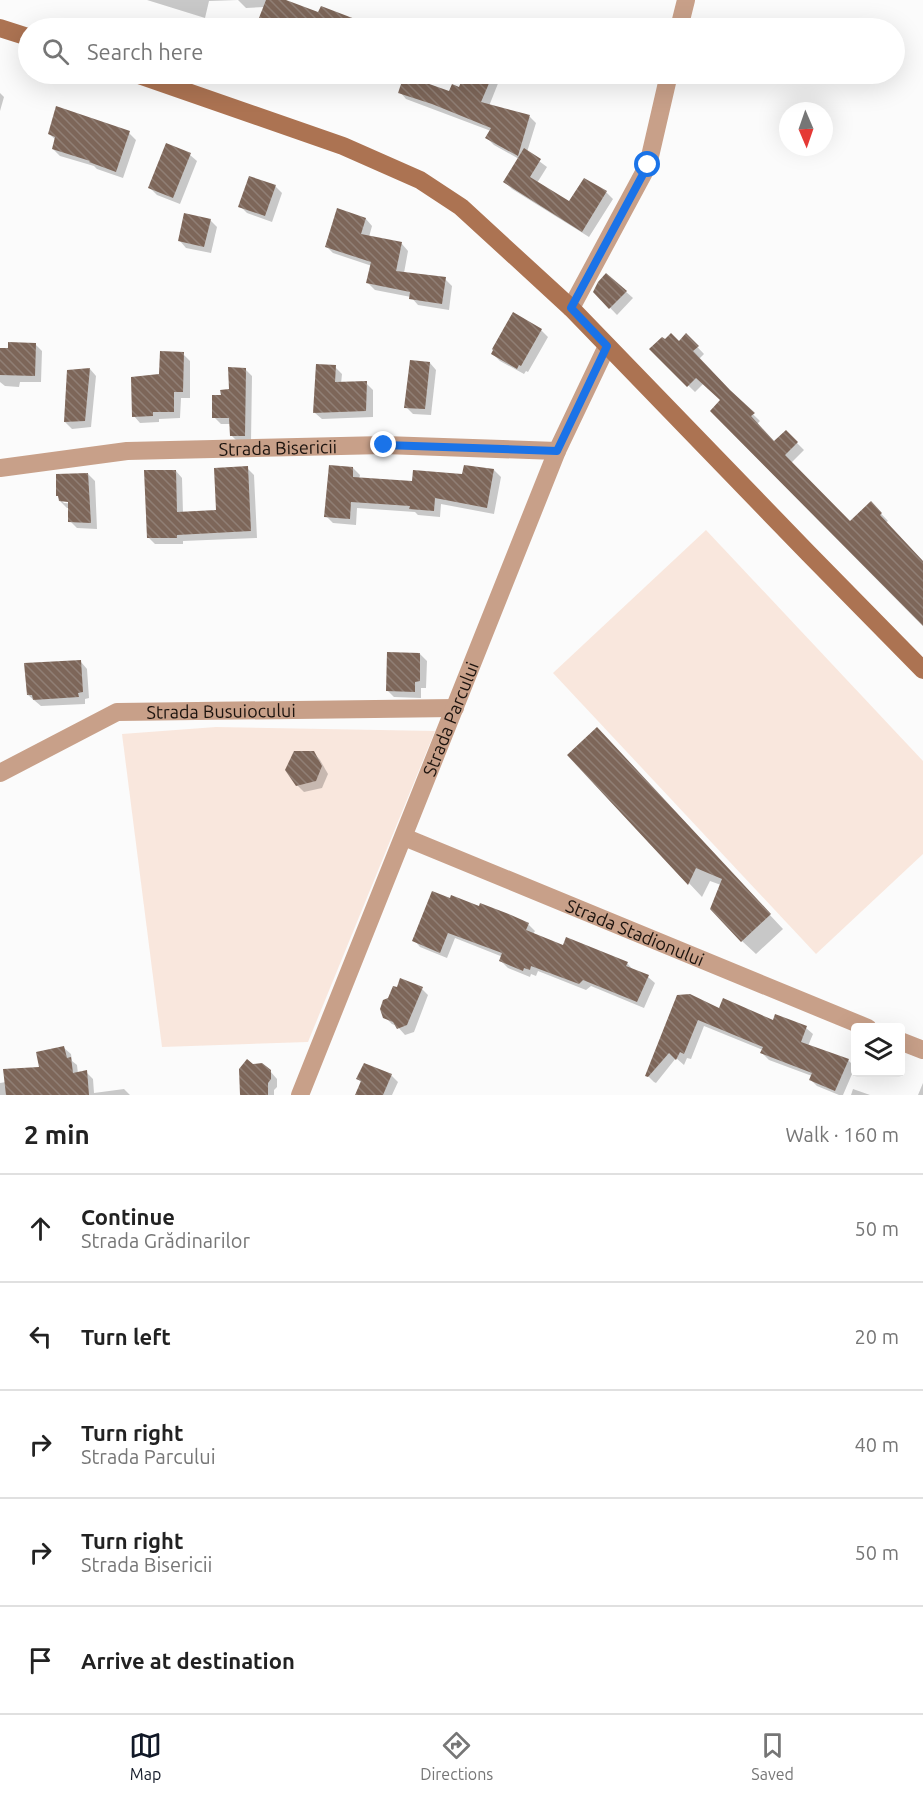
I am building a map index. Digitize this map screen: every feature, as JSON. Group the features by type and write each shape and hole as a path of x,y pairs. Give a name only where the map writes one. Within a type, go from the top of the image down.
{"main road":[{"path":"0,28 18,34"},
{"path":"165,84 343,146 420,180 461,207 571,308 923,669"}],"street":[{"path":"682,18 686,0"},
{"path":"571,308 648,165 667,84"},
{"name":"Strada Parcului","path":"300,1095 557,451 607,346"},
{"name":"Strada Bisericii","path":"0,468 127,451 384,445 557,451"},
{"name":"Strada Busuiocului","path":"0,773 117,712 455,708"},
{"name":"Strada Stadionului","path":"404,837 856,1023"},
{"path":"905,1043 923,1050"}],"shaded area":[{"path":"706,530 923,761 923,854 816,954 553,673"},
{"path":"216,727 435,731 308,1042 162,1047 122,734"}],"building":[{"path":"266,0 286,0 318,12 321,6 352,18 259,18"},
{"path":"401,84 429,84 449,91 452,84 459,87 460,84 489,84 481,102 530,115 518,156 485,138 491,128 398,93"},
{"path":"56,106 130,131 116,172 52,149 55,137 48,134"},
{"path":"166,143 191,153 173,198 148,188"},
{"path":"524,148 541,159 530,177 569,201 584,178 607,191 582,232 503,182"},
{"path":"249,176 276,185 265,216 238,207"},
{"path":"337,208 366,218 361,234 402,242 396,271 446,277 442,304 409,299 410,292 366,283 371,262 325,247"},
{"path":"184,213 211,219 204,247 178,241"},
{"path":"606,273 627,291 609,309 593,292"},
{"path":"513,312 542,329 521,366 519,365 517,369 491,354"},
{"path":"671,333 679,341 686,333 699,346 693,351 755,413 751,416 774,441 786,430 798,442 785,455 850,521 871,501 882,513 880,515 923,561 923,626 710,411 720,400 696,378 687,387 649,349 662,337 665,339"},
{"path":"8,342 36,343 35,376 0,375 0,348 8,348"},
{"path":"160,351 184,352 183,392 174,392 174,412 153,412 153,416 132,417 131,377 159,374"},
{"path":"410,360 430,362 425,409 404,408"},
{"path":"316,364 336,365 335,382 367,381 366,411 313,413"},
{"path":"228,367 246,368 245,436 230,436 229,418 212,418 212,395 221,395 220,390 229,389"},
{"path":"90,368 85,421 64,422 67,370"},
{"path":"329,465 353,467 353,477 412,481 413,470 462,474 464,465 494,469 487,508 435,498 434,511 409,509 410,506 351,502 350,519 324,517"},
{"path":"248,466 251,531 177,535 177,538 147,538 144,470 176,470 177,512 216,510 214,468"},
{"path":"88,473 91,523 68,522 68,502 59,501 56,496 56,474"},
{"path":"387,652 420,653 420,681 415,682 415,692 386,691"},
{"path":"81,660 83,692 78,693 79,697 33,700 32,695 27,695 24,663"},
{"path":"597,727 771,914 741,942 710,909 722,879 696,868 688,885 567,755"},
{"path":"294,751 314,751 322,766 316,781 296,786 285,770"},
{"path":"432,891 450,898 451,895 479,906 480,903 511,915 529,923 526,930 563,945 566,937 628,962 626,966 649,975 637,1002 583,980 579,984 531,966 530,970 524,968 523,971 499,961 502,953 448,933 440,953 412,941"},
{"path":"400,978 423,987 407,1025 397,1029 393,1022 383,1018 380,1009 383,1000 388,998 393,986 397,987"},
{"path":"690,994 719,1008 723,998 773,1020 775,1014 807,1026 801,1042 849,1059 835,1091 809,1080 812,1073 760,1053 763,1047 698,1020 684,1054 680,1052 676,1060 669,1053 648,1077 645,1076 677,995"},
{"path":"64,1046 67,1058 71,1057 73,1073 87,1070 89,1095 6,1095 3,1069 39,1067 36,1052"},
{"path":"247,1059 253,1064 262,1063 271,1070 268,1095 240,1095 239,1069"},
{"path":"364,1063 392,1074 383,1095 355,1095 361,1081 356,1079"}],"route":[{"path":"384,445 557,451 607,346 571,308 648,165"}]}
